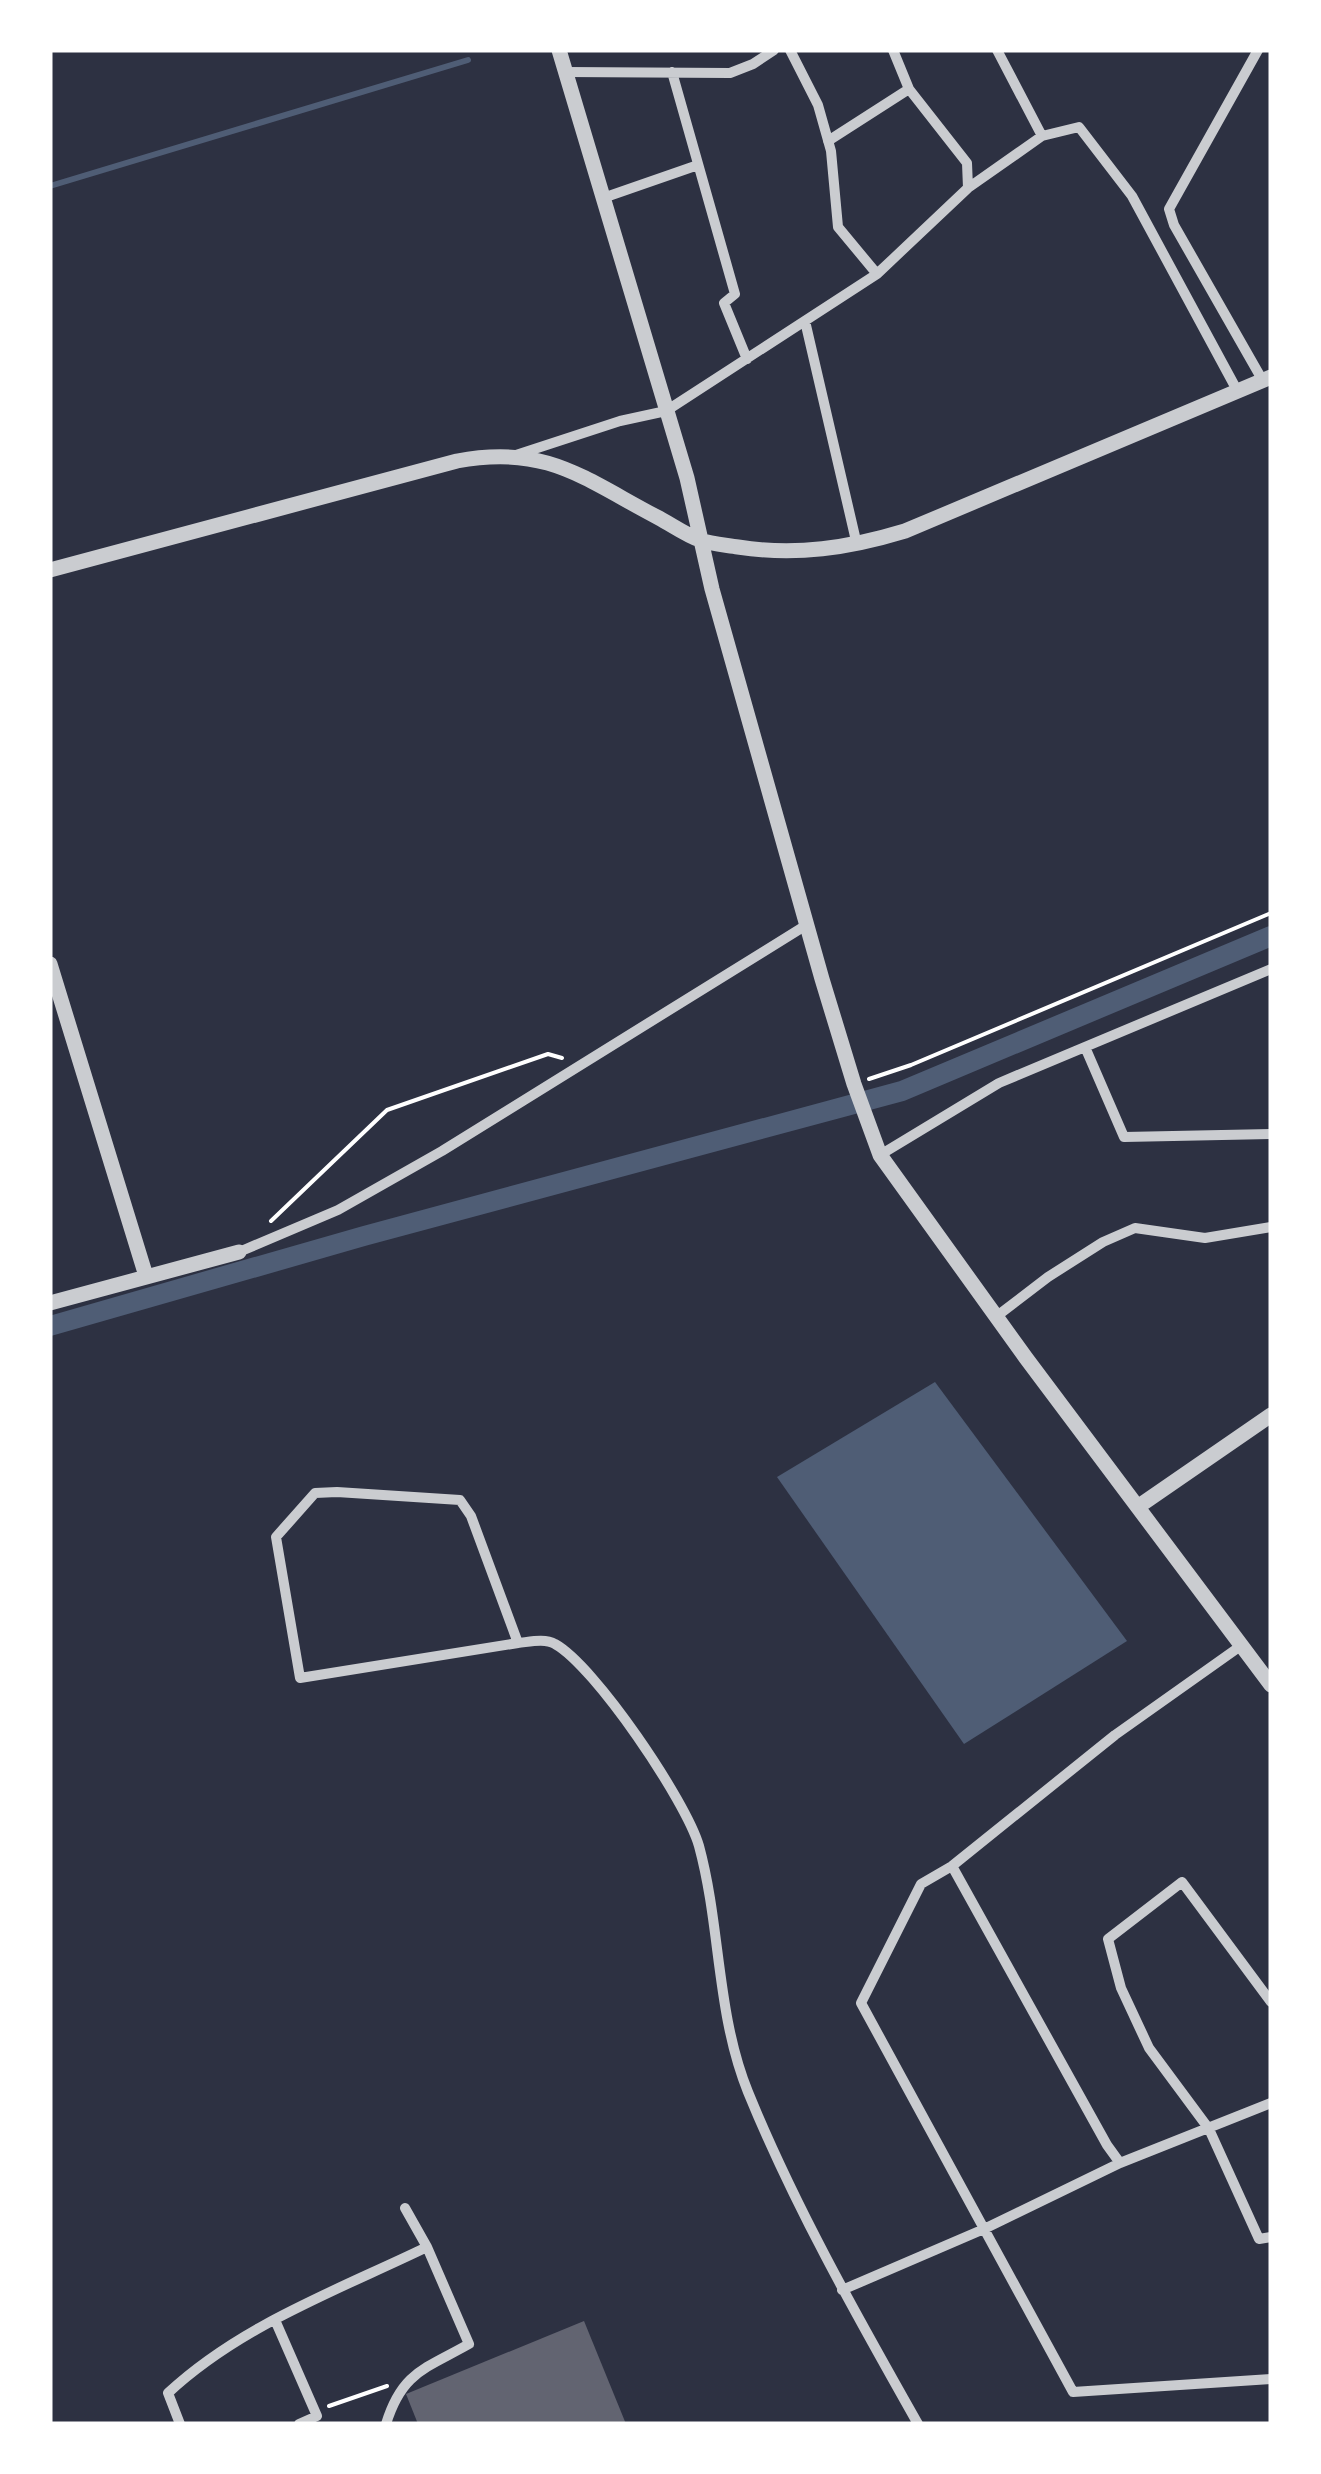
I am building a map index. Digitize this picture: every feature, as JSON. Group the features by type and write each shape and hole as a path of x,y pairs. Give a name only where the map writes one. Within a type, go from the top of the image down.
{"street":[{"path":"558,50 687,478 808,924 880,1155 1271,1686"},
{"path":"566,72 730,72 753,64 774,50"},
{"path":"790,50 818,105 828,141 838,226 876,274"},
{"path":"894,50 910,89 967,162 968,188"},
{"path":"997,50 1042,136"},
{"path":"50,570 490,455 546,460 590,478 701,541 765,551 817,552 906,532 1238,392 1267,379 1174,225 1169,208 1258,50"},
{"path":"672,72 735,294 724,303 747,359"},
{"path":"828,141 910,89"},
{"path":"510,457 666,411 876,274 968,188 1042,136 1079,127 1132,196 1238,392"},
{"path":"603,198 698,165"},
{"path":"804,321 857,546"},
{"path":"50,1303 239,1252 338,1210 442,1151 808,924"},
{"path":"50,964 146,1276"},
{"path":"880,1155 998,1083 1271,969"},
{"path":"1085,1047 1124,1138 1271,1134"},
{"path":"997,1316 1102,1242 1135,1228 1205,1238 1271,1226"},
{"path":"1139,1506 1271,1415"},
{"path":"518,1642 470,1516 460,1500 315,1493 276,1537 300,1678 518,1642 551,1641 578,1660 623,1718 683,1809 698,1841 734,2055 750,2094 842,2290 918,2424"},
{"path":"1242,1645 1115,1735 952,1866 921,1884 861,2002 1074,2392 1271,2378"},
{"path":"952,1866 1120,2163"},
{"path":"1271,2002 1182,1882 1108,1939 1121,1988 1149,2048 1209,2129 1259,2240 1271,2236"},
{"path":"842,2290 984,2229 1120,2163 1271,2103"},
{"path":"386,2424 394,2399 408,2379 469,2344 405,2208"},
{"path":"180,2424 168,2394 198,2366 249,2332 427,2248"},
{"path":"275,2320 316,2410 317,2416 300,2424"}],"path":[{"path":"856,1088 1271,913"},
{"path":"266,1226 387,1110 548,1054 585,1063"},
{"path":"316,2410 408,2379"}],"water":[{"path":"935,1382 1127,1641 964,1744 777,1477"}],"building":[{"path":"584,2321 626,2424 418,2424 406,2394"}],"waterway":[{"path":"50,186 468,60"},
{"path":"50,1326 364,1236 902,1091 1271,936"}]}
